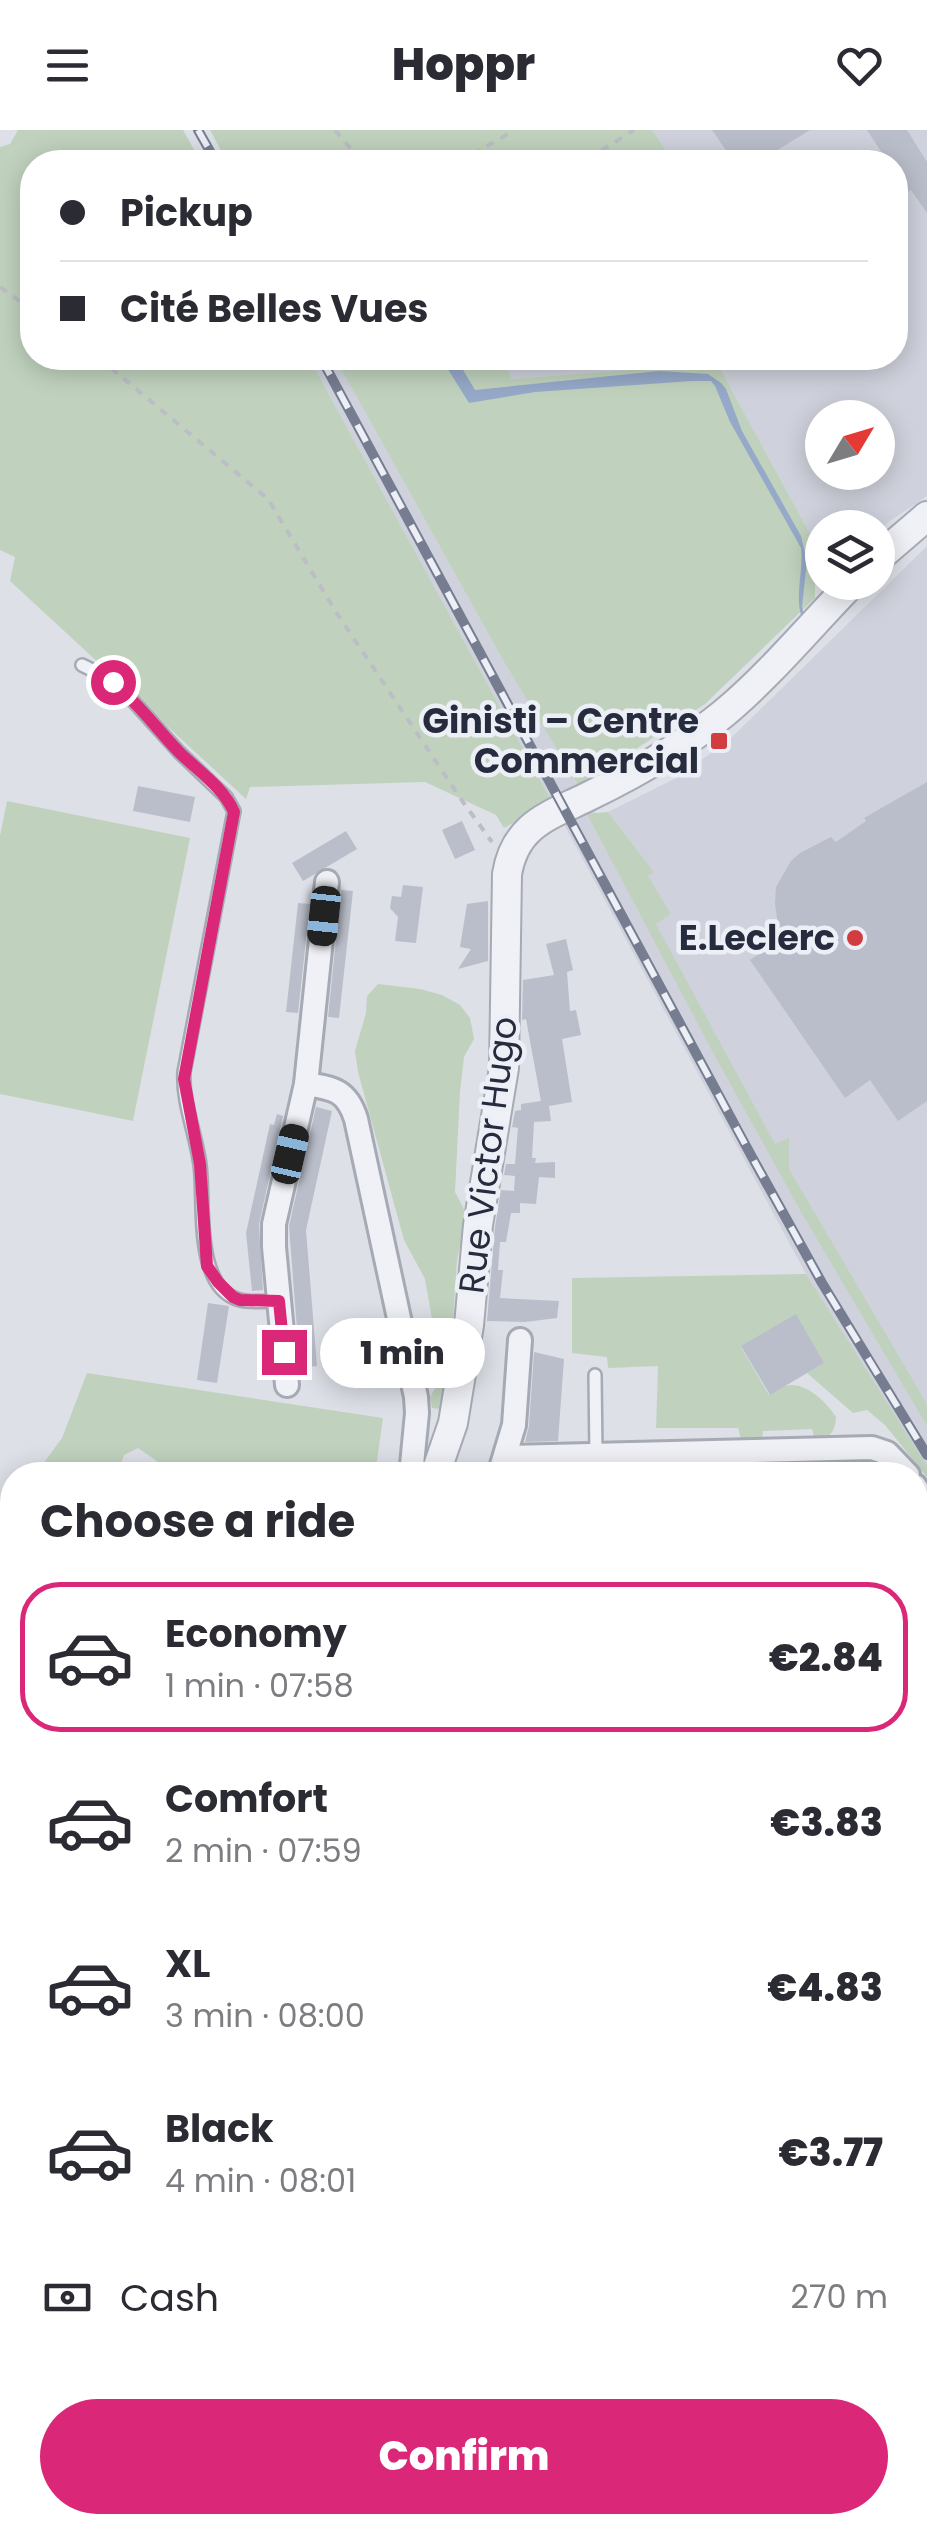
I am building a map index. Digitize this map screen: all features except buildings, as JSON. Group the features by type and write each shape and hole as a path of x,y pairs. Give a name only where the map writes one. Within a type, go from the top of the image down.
{"street":[{"path":"895,543 926,517"},
{"path":"508,864 521,836 536,823 664,756 722,714 836,600"},
{"name":"Rue Victor Hugo","path":"440,1462 456,1408 478,1225 504,1068 508,864"},
{"path":"287,1385 274,1224 306,1084 327,882"},
{"path":"306,1084 337,1090 349,1102 356,1119 416,1397 412,1462"},
{"path":"503,1462 514,1425 520,1340"},
{"path":"536,1462 596,1455 872,1448 887,1452 896,1462"}],"lane":[{"path":"82,665 124,692 226,797 234,812 184,1079 200,1164 207,1266 233,1297 279,1301"},
{"path":"596,1375 596,1455"}],"path":[{"path":"335,130 352,150"},
{"path":"480,150 515,130"},
{"path":"602,150 634,130"},
{"path":"112,370 268,499 336,612 508,864"}],"shaded area":[{"path":"652,130 927,130 927,496 895,518 895,510 805,510 805,525 721,370 908,370 908,150 666,150"},
{"path":"316,370 342,370 504,662 635,884 653,871 608,812 678,777 730,739 872,600 895,600 895,577 927,546 927,1462 919,1462 806,1274"},
{"path":"508,370 627,370 512,379"}],"green space":[{"path":"18,130 183,130 194,150 20,150 20,370 316,370 552,802 504,828 496,815 425,782 250,787 246,799 10,581 15,557 0,550 0,147 10,144"},
{"path":"210,130 652,130 666,150 221,150"},
{"path":"342,370 508,370 512,379 627,370 721,370 805,525 805,600 813,600 705,704 579,786 504,662"},
{"path":"7,801 190,838 133,1121 0,1094 0,836"},
{"path":"608,812 654,872 648,876 671,914 656,924 775,1144 789,1138 789,1169 927,1404 927,1426 801,1212 587,814"},
{"path":"378,984 420,989 460,1005 470,1018 474,1039 464,1057 455,1192 467,1215 457,1260 451,1350 440,1409 432,1408 430,1397 439,1382 440,1365 425,1279 404,1240 358,1072 355,1051 367,996"},
{"path":"806,1274 924,1462 915,1462 885,1425 867,1410 853,1413 807,1373 824,1363 741,1347 769,1395 792,1385 821,1399 836,1417 831,1434 815,1440 812,1429 763,1431 762,1440 741,1440 738,1428 656,1428 658,1366 608,1368 607,1357 572,1353 572,1278"},
{"path":"87,1373 383,1418 377,1462 158,1462 138,1448 124,1455 121,1462 44,1462 62,1438"}],"water":[{"path":"448,370 463,370 475,390 659,371 708,374 721,383 742,431 801,536 805,553 802,618 801,548 711,381 535,392 469,403"}],"railway":[{"path":"198,130 209,150"},
{"path":"327,370 752,1157 822,1283 927,1455"}],"place":[{"name":"Ginisti – Centre Commercial","path":"719,741"},
{"name":"E.Leclerc","path":"855,938"}],"route":[{"path":"113,682 218,788 234,812 184,1079 200,1164 207,1266 233,1297 279,1301 284,1352"}]}
